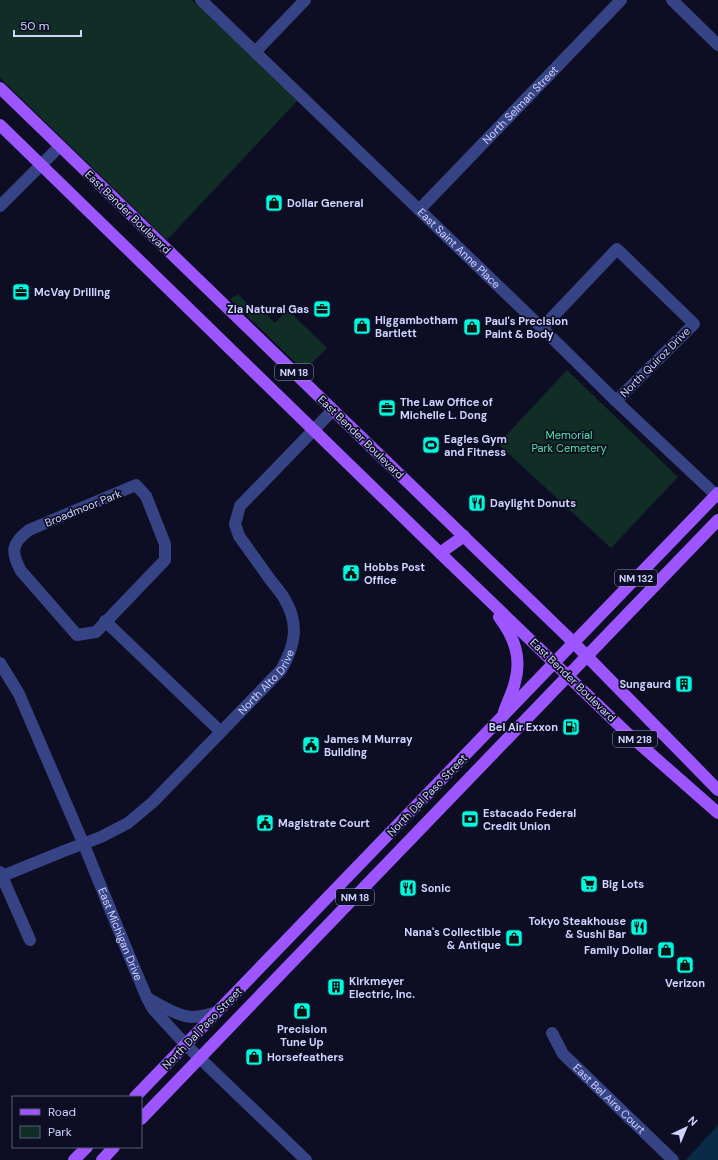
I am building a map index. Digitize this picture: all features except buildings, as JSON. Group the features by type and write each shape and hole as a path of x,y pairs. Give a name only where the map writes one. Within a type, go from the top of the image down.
{"main road":[{"name":"East Bender Boulevard","path":"0,88 574,642 718,790"},
{"name":"East Bender Boulevard","path":"0,125 627,733 718,813"},
{"name":"North Dal Paso Street","path":"136,1096 717,495"},
{"name":"North Dal Paso Street","path":"142,1118 718,520"},
{"path":"440,553 464,536"},
{"path":"493,604 497,616 508,629 514,641 517,659 515,682 503,716"},
{"path":"74,1160 86,1148"},
{"path":"102,1160 113,1148"}],"street":[{"name":"East Saint Anne Place","path":"201,0 616,401 717,495"},
{"path":"255,52 305,0"},
{"name":"North Selman Street","path":"419,210 620,0"},
{"path":"672,0 718,45"},
{"path":"0,206 60,146"},
{"name":"North Quiroz Drive","path":"542,328 617,249 694,324 616,401"},
{"name":"North Alto Drive","path":"1,875 101,837 128,823 139,815 281,670 289,657 293,644 293,618 285,599 239,536 235,524 240,506 333,410"},
{"name":"Broadmoor Park","path":"136,485 146,496 165,544 165,560 105,621 96,632 77,635 21,571 15,560 14,545 19,537 29,530 136,485"},
{"path":"105,621 221,732"},
{"name":"East Michigan Drive","path":"0,663 19,694 84,844 147,998 153,1009 186,1045 306,1160"},
{"path":"1,875 30,940"},
{"path":"147,998 182,1015 191,1017 203,1016 217,1012"},
{"name":"East Bel Aire Court","path":"552,1033 563,1054 673,1160"}],"green space":[{"path":"0,0 192,0 298,100 167,240 0,78"},
{"path":"238,294 258,314 264,312 275,323 290,307 295,312 293,315 327,348 304,371 230,299"},
{"name":"Memorial Park Cemetery","path":"567,370 678,477 611,548 498,444"}],"water":[{"path":"718,1125 718,1160 686,1160"}],"place":[{"name":"Dollar General","path":"274,203"},
{"name":"McVay Drilling","path":"21,292"},
{"name":"Zia Natural Gas","path":"322,309"},
{"name":"Higgambotham Bartlett","path":"362,326"},
{"name":"Paul's Precision Paint & Body","path":"472,327"},
{"name":"The Law Office of Michelle L. Dong","path":"387,408"},
{"name":"Eagles Gym and Fitness","path":"431,445"},
{"name":"Daylight Donuts","path":"477,503"},
{"name":"Hobbs Post Office","path":"351,573"},
{"name":"Sungaurd","path":"684,684"},
{"name":"Bel Air Exxon","path":"571,727"},
{"name":"James M Murray Building","path":"311,745"},
{"name":"Estacado Federal Credit Union","path":"470,819"},
{"name":"Magistrate Court","path":"265,823"},
{"name":"Big Lots","path":"589,884"},
{"name":"Sonic","path":"408,888"},
{"name":"Tokyo Steakhouse & Sushi Bar","path":"639,927"},
{"name":"Nana's Collectible & Antique","path":"514,938"},
{"name":"Family Dollar","path":"666,950"},
{"name":"Verizon","path":"685,965"},
{"name":"Kirkmeyer Electric, Inc.","path":"336,987"},
{"name":"Precision Tune Up","path":"302,1011"},
{"name":"Horsefeathers","path":"254,1057"}]}
